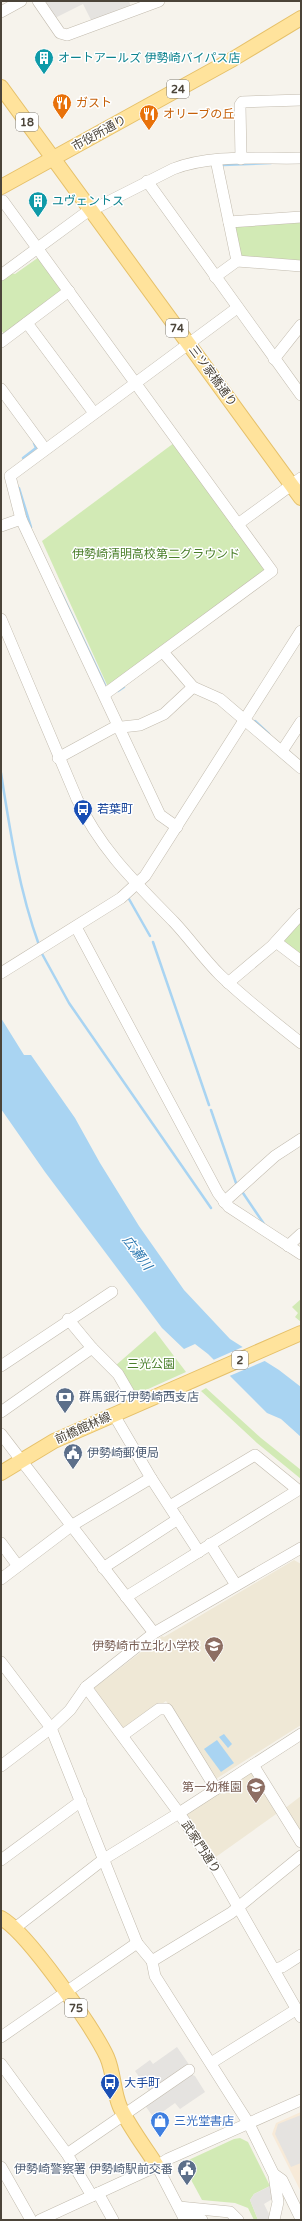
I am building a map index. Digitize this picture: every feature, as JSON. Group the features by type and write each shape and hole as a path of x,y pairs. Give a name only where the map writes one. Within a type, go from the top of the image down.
{"main road":[{"name":"市役所通り","path":"1,187 232,59 301,18"},
{"name":"18","path":"1,87 54,158"},
{"name":"三ツ家橋通り","path":"54,158 189,344 296,481 301,498"},
{"name":"前橋館林線","path":"1,1473 20,1460 54,1441 295,1336"},
{"name":"75","path":"1,1918 14,1928 66,1993 107,2058 115,2093 124,2115 157,2166"}],"street":[{"path":"1,12 20,1"},
{"path":"38,1 60,33 67,35 159,1"},
{"path":"241,159 240,105 242,102 301,100"},
{"path":"1,275 91,210 186,164 216,160 301,158"},
{"path":"216,160 237,261"},
{"path":"147,182 301,395"},
{"path":"1,202 3,201 272,571 105,694"},
{"path":"228,222 301,217"},
{"path":"215,277 237,261 301,266"},
{"path":"1,342 69,291"},
{"path":"178,827 160,815 105,694 21,519 10,485 10,476 44,449 237,308"},
{"path":"27,323 94,413"},
{"path":"274,359 300,329"},
{"path":"1,389 44,449"},
{"path":"238,524 296,481"},
{"path":"1,526 21,519"},
{"path":"1,619 58,758 85,817 112,856 136,885 156,904 228,983 301,1043"},
{"path":"1,973 121,898 136,885 152,867 301,631"},
{"path":"163,652 193,687 220,699 301,768"},
{"path":"58,758 119,727 140,725 164,714 193,687"},
{"path":"282,751 301,722"},
{"path":"228,983 276,942 301,914"},
{"path":"76,927 208,1176 224,1202 301,1254"},
{"path":"276,942 301,961"},
{"path":"224,1202 275,1156 301,1139"},
{"path":"288,1246 301,1234"},
{"path":"1,1366 68,1319 112,1292"},
{"path":"68,1319 92,1348 118,1374 136,1405"},
{"path":"1,1412 92,1348"},
{"path":"114,1415 151,1478 199,1552"},
{"path":"1,1434 154,1633"},
{"path":"126,1597 298,1490 255,1455 170,1506"},
{"path":"1,1579 71,1526 151,1478"},
{"path":"103,1568 178,1519"},
{"path":"1,1544 18,1566"},
{"path":"210,1544 236,1584"},
{"path":"1,1766 51,1728 70,1710 86,1687 154,1633 236,1584 300,1550"},
{"path":"2,1665 51,1728 137,1942 152,1961 155,1976 249,2124 274,2175 278,2202 274,2220"},
{"name":"武家門通り","path":"86,1687 179,1813 238,1906 299,2013"},
{"path":"122,1735 159,1709 167,1709 216,1789"},
{"path":"14,1928 104,1859 179,1813 301,1734"},
{"path":"253,1765 301,1842"},
{"path":"1,1860 81,1800"},
{"path":"152,1961 230,1913 301,1856"},
{"path":"1,2037 137,1942"},
{"path":"274,1969 282,1967 301,1955"},
{"path":"211,2063 299,2013"},
{"path":"1,2064 113,2220"},
{"path":"67,2154 189,2070"},
{"path":"40,2220 157,2166 168,2159 301,2100"},
{"path":"157,2166 179,2207 184,2220 196,2217 202,2220"},
{"path":"1,2167 31,2220"},
{"path":"274,2175 282,2180 301,2219"},
{"path":"179,2207 230,2212 238,2220"}],"shaded area":[{"path":"43,1 129,1 131,7 92,22 83,4 55,18"},
{"name":"伊勢崎市立北小学校","path":"294,1560 301,1564 301,1725 216,1779 166,1701 125,1730 122,1728 94,1688 162,1636 164,1637"},
{"path":"253,1771 279,1812 213,1859 187,1819 188,1811"},
{"path":"301,1796 301,1834 284,1809"},
{"path":"177,2047 190,2066 151,2094 135,2071 150,2060 153,2064"},
{"path":"190,2074 195,2076 205,2092 180,2109 175,2103 154,2118 144,2104"},
{"path":"301,2112 301,2192 272,2134 276,2123"},
{"path":"301,2115 301,2163 291,2167 275,2134 278,2124"},
{"path":"270,2186 274,2198 264,2204 271,2218 270,2220 258,2220 250,2200 254,2194"}],"green space":[{"path":"301,220 301,263 242,257 233,227"},
{"path":"39,257 62,289 62,292 4,334 1,330 1,279 10,273 15,274"},
{"name":"伊勢崎清明高校第二グラウンド","path":"174,443 266,569 110,685 107,685 42,541"},
{"path":"301,920 301,958 283,941"},
{"path":"301,1299 301,1322 295,1317 298,1313 292,1307"},
{"name":"三光公園","path":"155,1331 186,1372 137,1394 133,1393 115,1366"},
{"path":"206,1388 261,1438 301,1470 301,1479 257,1443 201,1391"},
{"path":"240,2138 248,2142 270,2186 254,2194 250,2200 258,2220 254,2220 248,2208 235,2203 202,2200 182,2163 234,2139"}],"water":[{"name":"広瀬川","path":"1,1018 24,1055 31,1055 75,1118 100,1163 139,1226 184,1290 230,1339 279,1370 301,1387 301,1437 281,1419 267,1413 208,1354 195,1344 184,1349 162,1328 45,1172 1,1109"},
{"path":"224,1734 232,1744 228,1748 219,1737"},
{"path":"217,1740 234,1763 221,1772 204,1749"}],"pier":[{"path":"245,1346 267,1360 227,1377 211,1361"}],"waterway":[{"path":"223,165 271,163"},
{"path":"23,458 36,448 34,443"},
{"path":"19,488 31,527"},
{"path":"59,588 105,685"},
{"path":"118,691 124,687"},
{"path":"255,721 269,734"},
{"path":"1,773 21,882 39,945"},
{"path":"129,899 150,936"},
{"path":"153,942 209,1105"},
{"path":"41,952 69,1003 211,1208"},
{"path":"211,1110 236,1183"},
{"path":"243,1193 264,1224"}],"place":[{"name":"オートアールズ 伊勢崎バイパス店","path":"44,75"},
{"name":"ガスト","path":"62,120"},
{"name":"オリーブの丘","path":"149,131"},
{"name":"ユヴェントス","path":"38,218"},
{"name":"若葉町","path":"83,826"},
{"name":"群馬銀行伊勢崎西支店","path":"65,1414"},
{"name":"伊勢崎郵便局","path":"73,1470"},
{"name":"伊勢崎市立北小学校","path":"214,1663"},
{"name":"第一幼稚園","path":"256,1804"},
{"name":"大手町","path":"110,2100"},
{"name":"三光堂書店","path":"160,2138"},
{"name":"伊勢崎警察署 伊勢崎駅前交番","path":"187,2186"}]}
